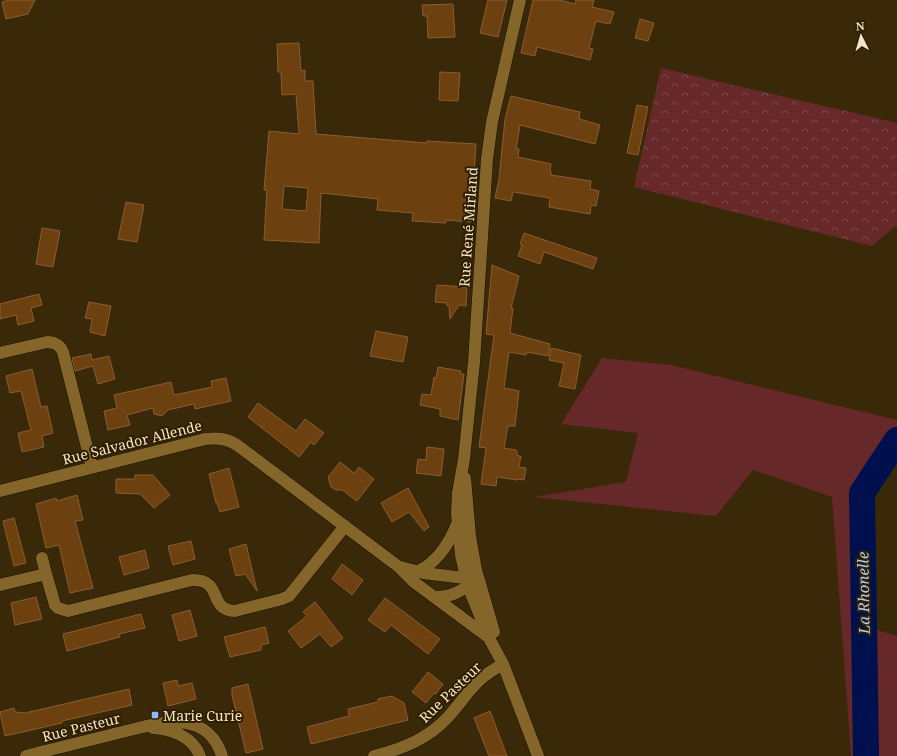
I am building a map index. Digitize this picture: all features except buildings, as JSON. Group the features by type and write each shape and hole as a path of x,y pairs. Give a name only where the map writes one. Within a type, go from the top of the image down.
{"street":[{"name":"Rue René Mirland","path":"520,0 492,122 487,159 474,362 464,459 458,493 457,523 461,555 489,638 503,664 538,756"},
{"path":"0,353 47,342 60,346 63,352 92,467"},
{"name":"Rue Salvador Allende","path":"0,491 205,439 222,438 237,445 399,567 414,582 489,638"},
{"name":"Rue René Mirland","path":"464,459 470,529 470,581 498,642 503,664"},
{"name":"Rue René Mirland","path":"417,572 429,566 449,540 457,523"},
{"path":"42,558 55,605 62,610 68,611 192,580 198,580 211,586 221,607 235,611 289,596 344,526"},
{"name":"Rue Salvador Allende","path":"399,567 417,572 470,581"},
{"path":"0,585 46,574"},
{"path":"434,597 452,595 459,592 470,581"},
{"name":"Rue Pasteur","path":"374,756 402,748 431,733 448,718 477,683 489,672 503,664"},
{"name":"Rue Pasteur","path":"26,756 144,727 171,722 187,723 204,730 212,736 222,756"},
{"name":"Rue Pasteur","path":"144,727 162,729 181,735 192,743 198,750 200,756"}],"green space":[{"path":"661,68 897,123 897,227 894,227 872,246 634,187"},
{"path":"602,358 671,365 897,420 897,457 870,503 870,628 897,636 897,756 851,756 832,497 753,470 716,516 534,497 626,482 638,433 561,424"}],"waterway":[{"name":"La Rhonelle","path":"866,756 862,493 897,440"}],"place":[{"name":"Marie Curie","path":"155,715"}]}
